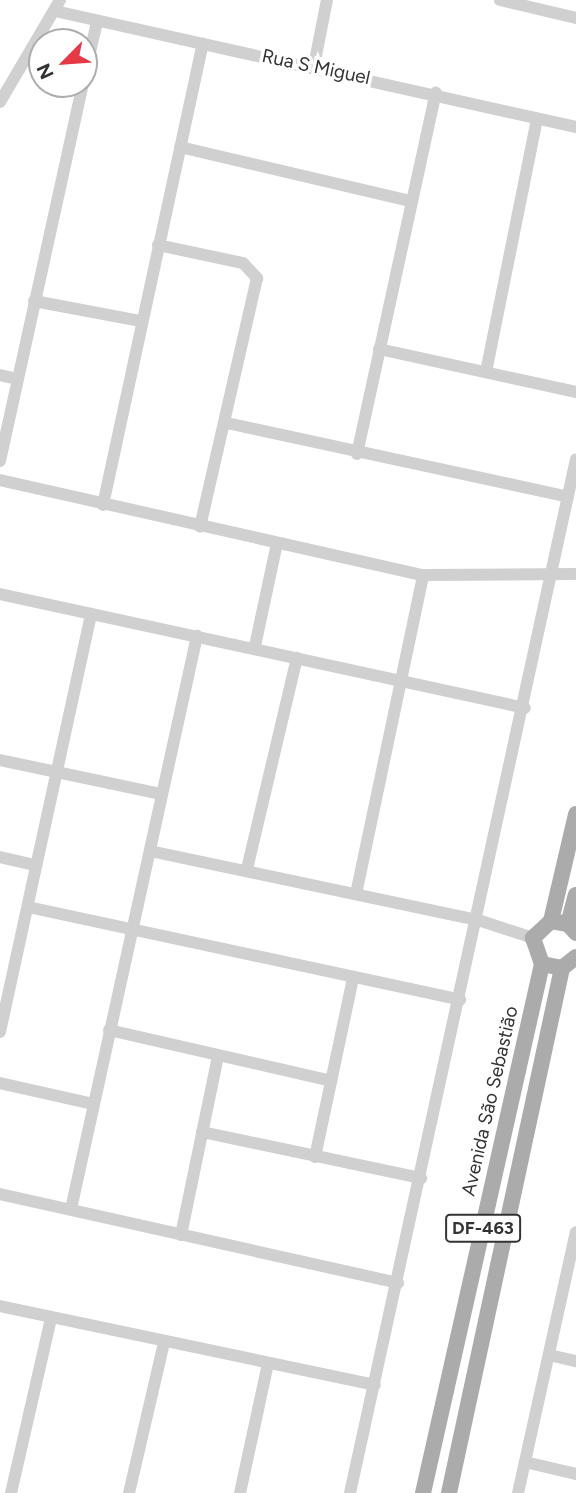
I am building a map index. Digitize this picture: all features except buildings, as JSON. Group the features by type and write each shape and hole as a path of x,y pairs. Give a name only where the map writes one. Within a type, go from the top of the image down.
{"main road":[{"path":"576,814 551,921 533,938 542,964 562,968 576,957"},
{"path":"551,921 572,928 576,895"},
{"name":"Avenida São Sebastião","path":"423,1493 542,964"},
{"name":"DF-463","path":"449,1493 562,968"}],"street":[{"path":"314,66 327,0"},
{"path":"500,0 576,18"},
{"name":"Rua S Miguel","path":"0,102 58,5 97,22 314,66 576,127"},
{"path":"96,28 97,22"},
{"path":"103,505 203,44"},
{"path":"357,454 436,93"},
{"path":"0,461 80,98"},
{"path":"486,372 537,119"},
{"path":"180,147 411,201"},
{"path":"158,245 243,263 257,278 227,423 200,527"},
{"path":"34,301 141,321"},
{"path":"379,349 576,392"},
{"path":"0,375 17,379"},
{"path":"227,423 357,454 568,497"},
{"path":"350,1493 525,708 576,460"},
{"path":"0,480 200,527 424,575 553,572 576,574"},
{"path":"255,646 277,543"},
{"path":"356,894 424,575"},
{"path":"0,594 255,646 297,658 525,708"},
{"path":"0,1032 91,614"},
{"path":"71,1209 197,636"},
{"path":"247,869 297,658"},
{"path":"0,760 161,794"},
{"path":"150,852 247,869 478,920 533,938"},
{"path":"0,857 36,865"},
{"path":"28,907 132,927 460,1000"},
{"path":"315,1157 353,978"},
{"path":"109,1030 331,1082"},
{"path":"181,1235 218,1057"},
{"path":"0,1083 93,1104"},
{"path":"202,1132 421,1178"},
{"path":"0,1194 398,1283"},
{"path":"519,1493 549,1355 571,1276 576,1232"},
{"path":"0,1306 374,1385"},
{"path":"0,1491 10,1493 51,1318"},
{"path":"129,1493 164,1342"},
{"path":"549,1355 576,1361"},
{"path":"240,1493 268,1363"},
{"path":"525,1462 576,1474"}]}
